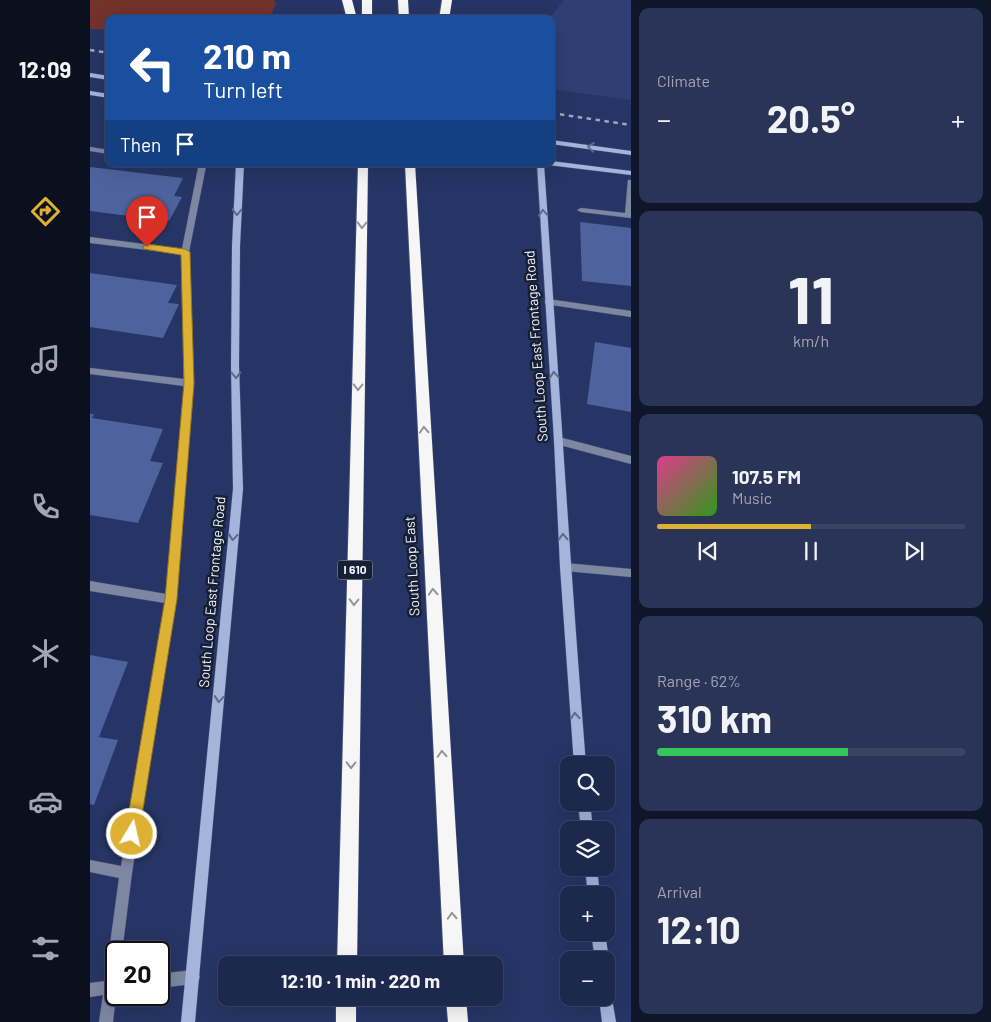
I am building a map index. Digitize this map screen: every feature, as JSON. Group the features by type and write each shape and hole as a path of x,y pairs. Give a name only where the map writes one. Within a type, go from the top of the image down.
{"highway":[{"path":"347,0 351,15"},
{"path":"367,0 367,15"},
{"path":"403,0 404,15"},
{"path":"445,15 447,0"},
{"name":"South Loop East","path":"410,167 453,956"},
{"name":"I 610","path":"347,956 363,170"},
{"path":"341,1022 344,1006"},
{"path":"346,1006 346,1022"},
{"path":"457,1006 458,1022"}],"main road":[{"path":"90,75 105,77"},
{"path":"90,93 105,95"},
{"path":"555,142 631,152"},
{"path":"555,164 631,173"},
{"name":"South Loop East Frontage Road","path":"188,1022 238,488 235,345 236,246 240,167"},
{"name":"South Loop East Frontage Road","path":"540,167 559,441 564,567 579,756"},
{"path":"607,1006 608,1022"}],"lane":[{"path":"90,149 105,151"},
{"path":"119,941 126,873 171,599 189,383 185,252 202,167"},
{"path":"581,210 630,216 631,182"},
{"path":"90,240 185,252"},
{"path":"548,302 631,314"},
{"path":"90,371 189,383"},
{"path":"559,441 631,460"},
{"path":"564,567 631,573"},
{"path":"90,586 171,599"},
{"path":"90,866 126,873"},
{"path":"170,980 193,977"},
{"path":"90,990 105,988"},
{"path":"106,1022 110,1006"}],"shaded area":[{"path":"90,0 274,0 276,4 271,15 105,15 105,30 90,29"},
{"path":"564,0 631,0 631,100 555,90 555,15 552,15"}],"building":[{"path":"90,167 183,178 174,196 182,197 169,221 90,211"},
{"path":"580,222 631,228 631,286 582,281"},
{"path":"90,273 177,285 168,303 179,304 163,338 90,327"},
{"path":"595,342 631,348 631,412 587,404"},
{"path":"90,414 94,414 92,418 163,429 150,461 163,463 138,523 90,515"},
{"path":"90,655 128,662 99,737 118,740 94,805 90,804"}],"railway":[{"path":"90,50 105,52"},
{"path":"555,114 631,125"}],"route":[{"path":"132,834 171,599 189,383 185,252 147,247"}]}
